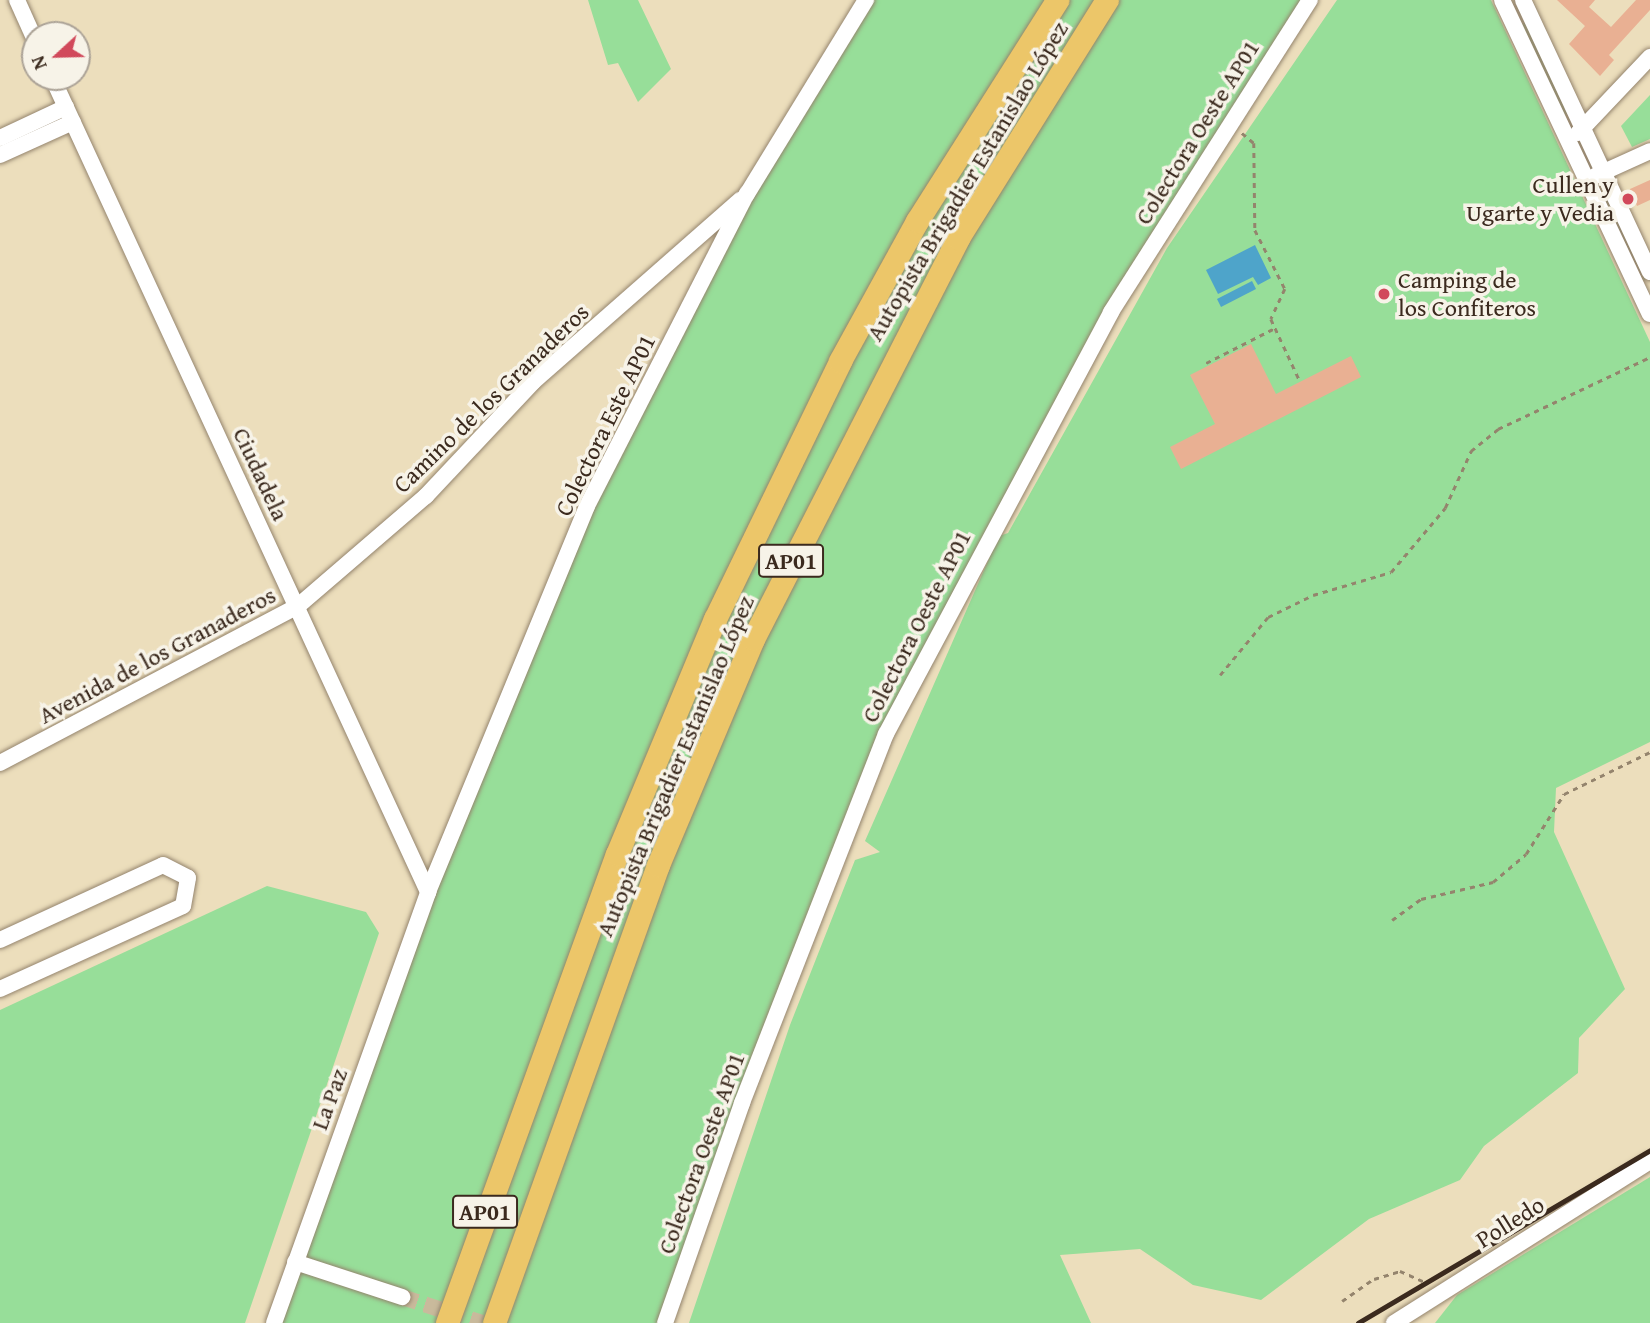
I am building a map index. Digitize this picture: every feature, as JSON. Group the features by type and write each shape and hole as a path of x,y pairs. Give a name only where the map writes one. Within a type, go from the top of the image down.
{"highway":[{"name":"Autopista Brigadier Estanislao López","path":"447,1323 617,854 715,619 840,361 917,221 1057,0"},
{"name":"Autopista Brigadier Estanislao López","path":"494,1323 658,865 753,639 958,238 1107,0"}],"street":[{"path":"17,0 26,21"},
{"name":"Colectora Este AP01","path":"428,891 587,506 747,194 866,0"},
{"name":"Colectora Oeste AP01","path":"665,1323 742,1103 886,734 1104,324 1229,122 1310,0"},
{"path":"1649,308 1504,4 1523,0 1650,272"},
{"path":"1569,143 1650,57"},
{"name":"Ciudadela","path":"58,91 428,891"},
{"path":"0,138 69,115"},
{"path":"0,155 69,115"},
{"path":"1586,180 1650,151"},
{"name":"Camino de los Granaderos","path":"298,606 426,496 533,382 747,194"},
{"name":"Avenida de los Granaderos","path":"0,763 298,606"},
{"path":"0,940 163,865 188,878 183,906 0,989"},
{"name":"La Paz","path":"274,1323 428,891"},
{"name":"Polledo","path":"1394,1323 1436,1293 1650,1161"},
{"path":"295,1262 402,1297"}],"path":[{"path":"1229,122 1254,143 1255,230 1285,289 1270,319 1299,379"},
{"path":"1206,363 1275,328"},
{"path":"1220,675 1268,617 1313,595 1391,572 1445,508 1471,451 1498,429 1650,357"},
{"path":"1392,920 1421,899 1493,882 1526,854 1564,794 1650,752"},
{"path":"1342,1301 1374,1279 1400,1271 1415,1273 1436,1293"}],"green space":[{"path":"588,0 638,0 671,69 638,102 618,63 608,65"},
{"path":"866,0 1310,0 1111,312 886,734 665,1323 274,1323 428,892 587,506 747,194"},
{"path":"1337,0 1491,0 1650,342 1650,742 1556,788 1554,832 1625,989 1579,1038 1578,1073 1484,1146 1460,1180 1369,1219 1261,1300 1193,1285 1140,1249 1060,1255 1091,1323 689,1323 790,1025 855,860 880,852 865,841 999,536 1008,533 1167,248"},
{"path":"1526,22 1568,113 1564,116 1521,25"},
{"path":"1650,95 1650,139 1632,147 1621,126"},
{"path":"1607,196 1645,276 1645,281 1603,197"},
{"path":"267,886 366,912 379,933 245,1323 0,1323 0,1010"},
{"path":"1650,1177 1650,1323 1435,1323 1457,1295"}],"water":[{"path":"1255,245 1271,278 1258,285 1253,277 1218,294 1206,270"},
{"path":"1252,281 1256,289 1221,307 1217,299"}],"building":[{"path":"1557,0 1595,0 1589,7 1611,27 1636,0 1650,0 1650,10 1609,55 1614,60 1600,76 1569,44 1585,26"},
{"path":"1650,180 1650,200 1637,206 1630,189"},
{"path":"1251,344 1276,394 1351,356 1361,377 1181,469 1170,447 1215,424 1190,375"}],"tunnel":[{"path":"402,1297 482,1323"}],"railway":[{"path":"1358,1323 1650,1150"}],"place":[{"name":"Cullen y Ugarte y Vedia","path":"1628,199"},
{"name":"Camping de los Confiteros","path":"1384,294"}]}
